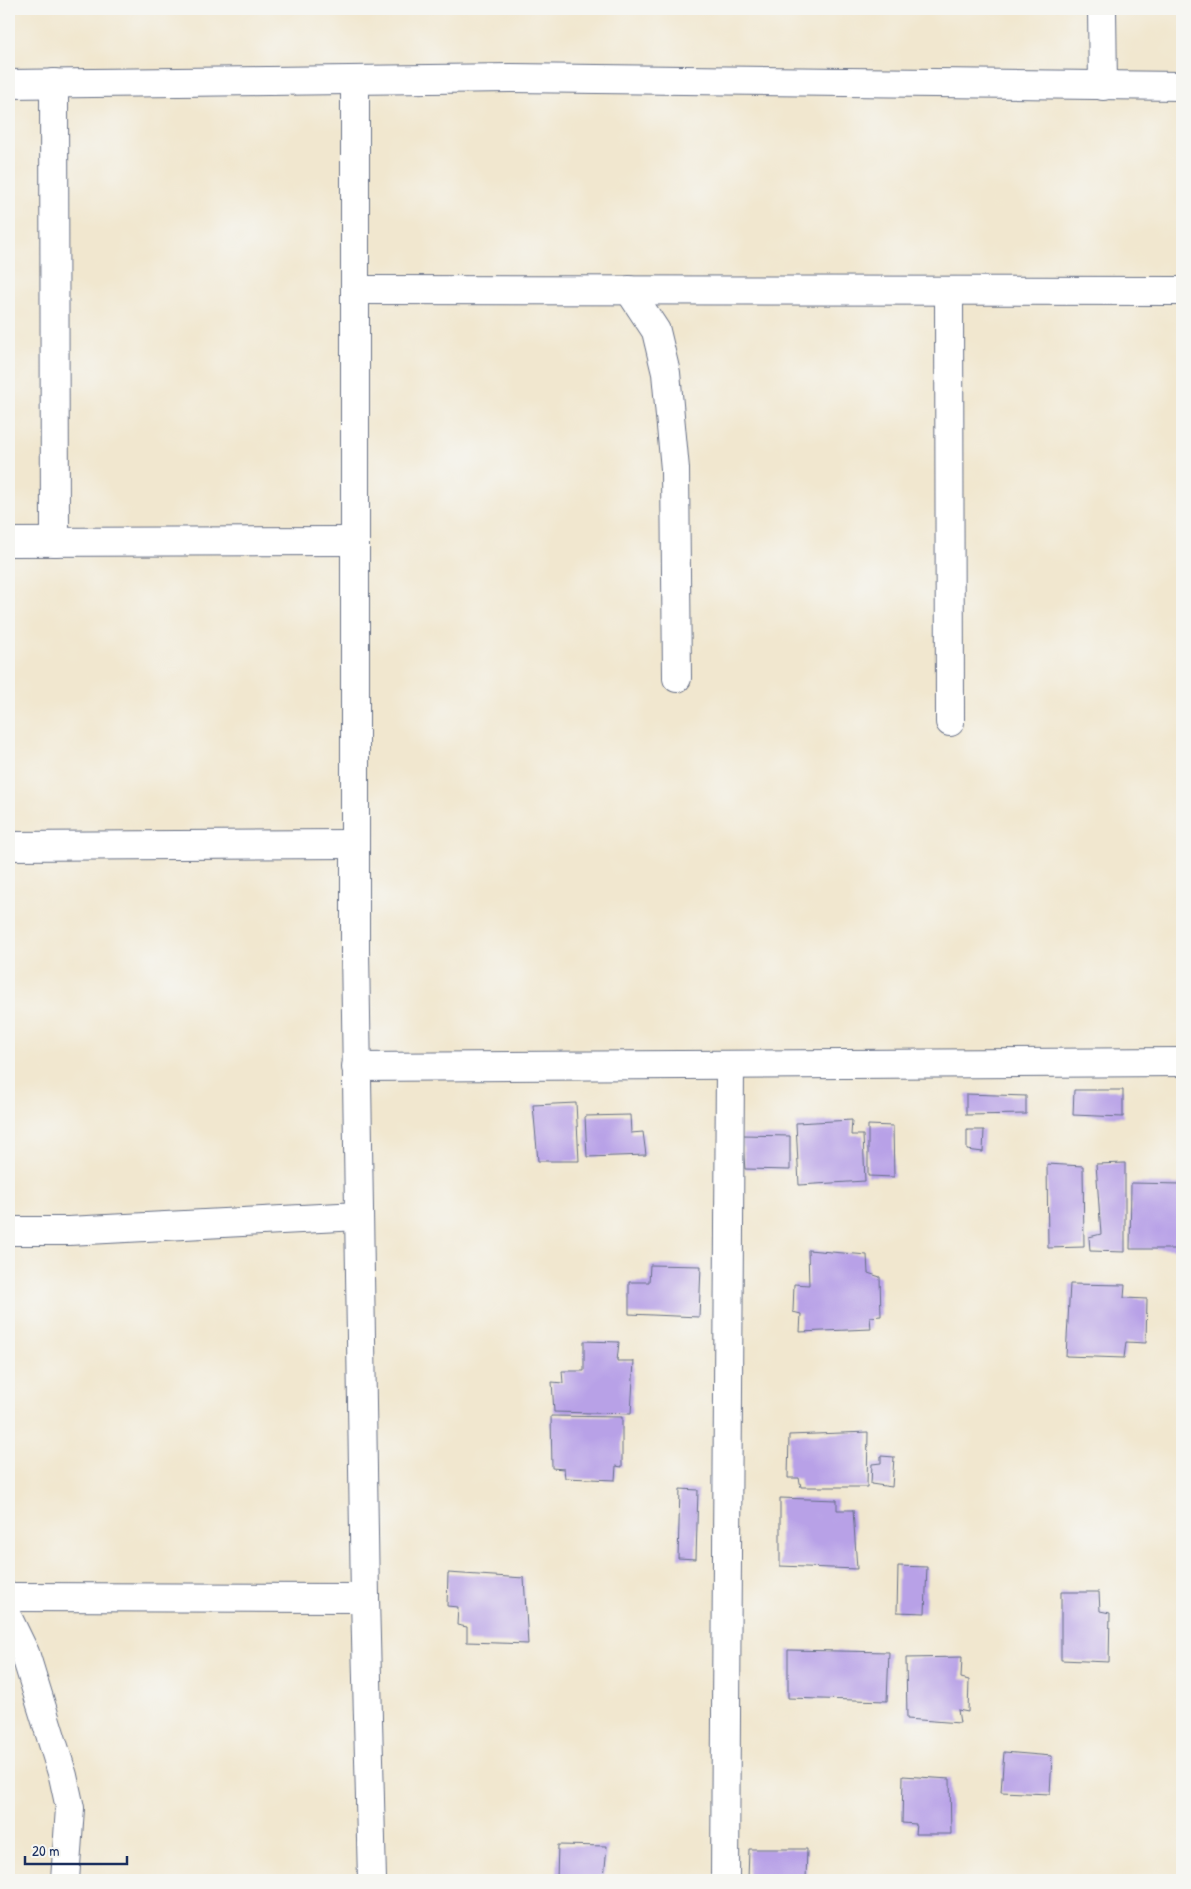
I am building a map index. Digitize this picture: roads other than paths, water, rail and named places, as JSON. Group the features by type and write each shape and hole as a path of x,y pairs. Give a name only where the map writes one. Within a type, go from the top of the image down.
{"street":[{"path":"1102,9 1103,86"},
{"path":"9,84 511,78 1182,86"},
{"path":"355,80 356,1067 372,1880"},
{"path":"54,83 55,542"},
{"path":"354,290 1182,291"},
{"path":"630,290 656,331 666,374 675,469 677,678"},
{"path":"949,291 950,722"},
{"path":"9,542 355,541"},
{"path":"9,846 355,844"},
{"path":"356,1067 1182,1062"},
{"path":"725,1880 730,1065"},
{"path":"9,1232 68,1231 359,1216"},
{"path":"9,1597 365,1598"},
{"path":"9,1620 25,1653 63,1776 70,1808 65,1880"}]}
